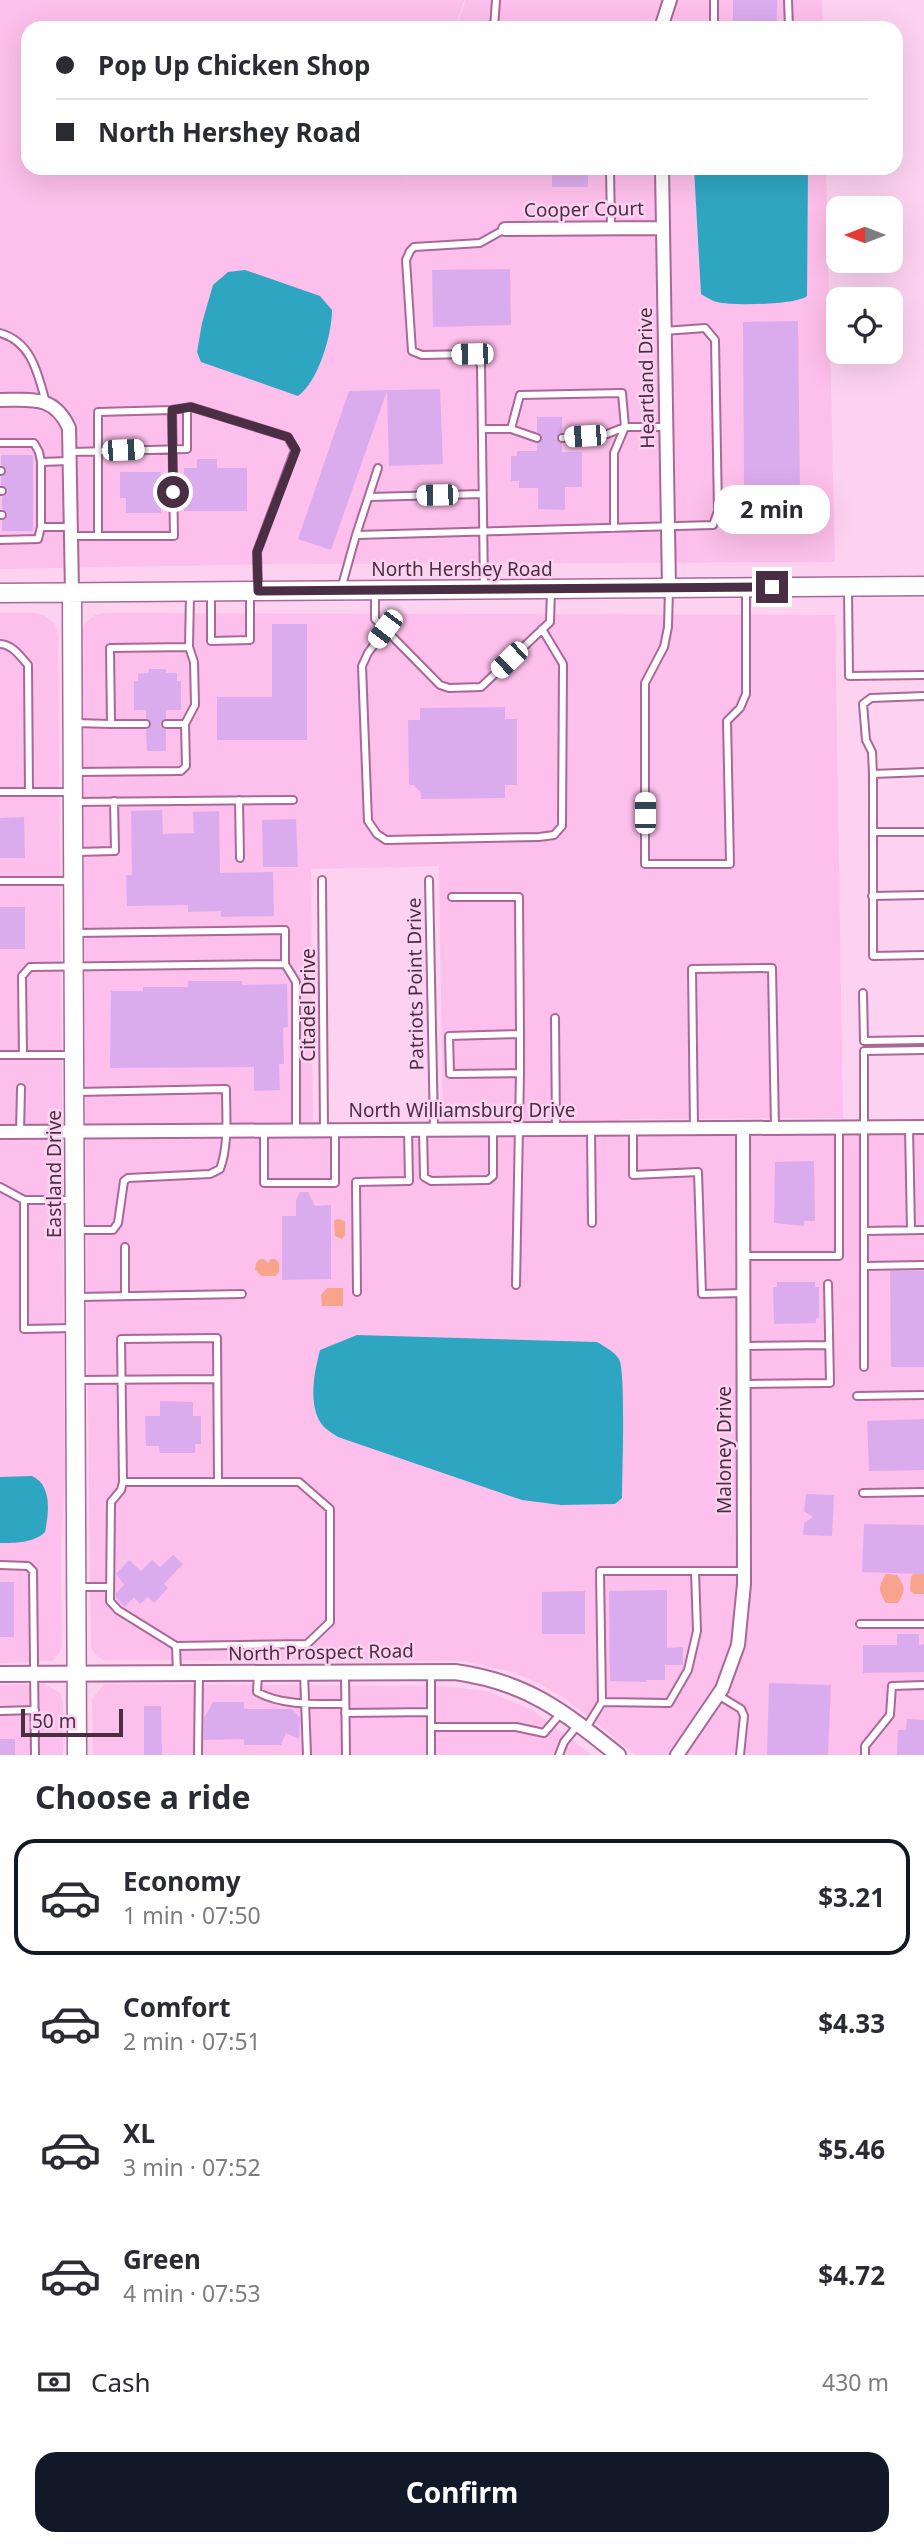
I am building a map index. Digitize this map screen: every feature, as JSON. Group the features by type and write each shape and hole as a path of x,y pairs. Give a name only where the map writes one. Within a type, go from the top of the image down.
{"main road":[{"name":"North Hershey Road","path":"0,593 924,586"},
{"name":"Eastland Drive","path":"72,593 77,1755"}],"street":[{"path":"663,21 670,0"},
{"name":"Heartland Drive","path":"662,175 668,588"},
{"name":"Cooper Court","path":"505,229 663,228"},
{"path":"0,400 46,402 64,417 69,428 72,593"},
{"name":"North Williamsburg Drive","path":"0,1132 924,1127"},
{"name":"Maloney Drive","path":"677,1755 718,1695 738,1645 743,1571 743,1128"},
{"name":"North Prospect Road","path":"0,1674 431,1670 472,1674 508,1683 540,1698 562,1711 618,1755"}],"lane":[{"path":"494,21 496,0"},
{"path":"714,0 714,21"},
{"path":"788,0 789,21"},
{"path":"610,175 611,228"},
{"path":"484,589 481,366 477,356 422,355 412,351 406,260 414,247 480,243 505,229"},
{"path":"356,535 713,524 718,511 715,340 705,328 664,331"},
{"path":"0,332 12,336 28,353 46,402"},
{"path":"511,429 520,396 622,393 625,427 614,453 614,528"},
{"path":"98,536 98,412 191,407 288,437 296,450 257,552 250,640 211,641 211,592"},
{"path":"41,462 98,451 187,449 187,408"},
{"path":"41,527 98,536 174,536 172,410"},
{"path":"562,438 607,434 625,427 666,427"},
{"path":"482,429 511,429 537,438"},
{"path":"0,443 34,443 41,462 37,471 37,515 41,527 38,539 0,540"},
{"path":"341,590 378,468"},
{"path":"369,497 482,494"},
{"path":"848,587 849,676 924,675"},
{"path":"668,588 668,627 664,647 645,683 645,864 730,864 727,721 740,708 746,694 746,588"},
{"path":"375,590 376,619 440,685 449,688 481,687 550,622 551,589"},
{"path":"72,772 181,771 186,766 185,724 195,705 194,662 189,647 190,592"},
{"path":"385,629 362,666 368,821 377,834 386,840 539,837 554,835 562,826 563,663 542,629"},
{"path":"0,644 6,644 28,665 29,792"},
{"path":"111,724 110,648 189,647"},
{"path":"924,696 866,700 863,704 866,740 872,752 873,774 873,956 924,955"},
{"path":"72,723 146,724"},
{"path":"166,724 185,724"},
{"path":"873,774 924,772"},
{"path":"0,792 29,792 114,801 293,800"},
{"path":"239,800 240,858"},
{"path":"72,852 115,851 114,801"},
{"path":"873,832 924,832"},
{"name":"Citadel Drive","path":"264,1131 264,1183 335,1183 330,1130 323,880"},
{"name":"Patriots Point Drive","path":"429,880 428,1129 424,1177 431,1181 488,1180 493,1176 493,1129"},
{"path":"0,881 73,881"},
{"path":"872,896 924,895"},
{"path":"452,897 519,897 520,1073 516,1285"},
{"path":"73,933 285,930 285,964 296,982 296,1131"},
{"path":"23,1055 22,976 30,967 285,964"},
{"path":"694,1128 692,969 772,968 775,1128"},
{"path":"863,993 864,1041 924,1040"},
{"path":"555,1017 556,1129"},
{"path":"520,1034 449,1036 450,1074 520,1073"},
{"path":"864,1367 864,1051 924,1050"},
{"path":"0,1055 74,1055"},
{"path":"20,1132 21,1088"},
{"path":"75,1092 226,1089 226,1131 220,1169 210,1174 128,1178 124,1181 118,1223 113,1230 76,1230"},
{"path":"743,1256 839,1256 839,1127"},
{"path":"909,1127 911,1230"},
{"path":"357,1292 356,1182 409,1181 408,1129"},
{"path":"592,1129 592,1223"},
{"path":"633,1129 634,1175 698,1172 702,1294 743,1293"},
{"path":"0,1187 24,1200 75,1200"},
{"path":"24,1200 24,1329 76,1328"},
{"path":"864,1231 924,1230"},
{"path":"125,1247 125,1296"},
{"path":"864,1266 924,1265"},
{"path":"743,1384 830,1383 828,1284"},
{"path":"76,1297 242,1294"},
{"path":"123,1482 218,1482 299,1482 330,1509 330,1622 307,1644 176,1646 118,1610 110,1601 111,1502 121,1490 123,1482 121,1339 217,1338 218,1482"},
{"path":"743,1346 829,1345"},
{"path":"76,1380 217,1379"},
{"path":"857,1396 924,1395"},
{"path":"863,1493 924,1492"},
{"path":"0,1565 28,1566 33,1571 35,1755"},
{"path":"559,1755 564,1742 602,1702 600,1571 743,1571"},
{"path":"602,1702 669,1703 688,1671 697,1631 695,1571"},
{"path":"77,1587 110,1587"},
{"path":"860,1625 924,1624"},
{"path":"176,1646 177,1672"},
{"path":"430,1755 431,1670"},
{"path":"304,1671 307,1755"},
{"path":"345,1671 346,1755"},
{"path":"198,1755 199,1672"},
{"path":"258,1672 257,1692 267,1698 345,1704"},
{"path":"865,1755 865,1746 890,1715 892,1686 924,1685"},
{"path":"718,1695 741,1709 744,1716 740,1755"},
{"path":"0,1711 35,1710"},
{"path":"431,1727 516,1727 544,1733 562,1711"},
{"path":"345,1713 431,1712"}],"shaded area":[{"path":"0,0 464,0 457,21 21,21 21,175 407,175 404,185 408,175 826,175 826,273 828,273 829,287 826,287 826,364 830,364 835,562 280,564 0,569"},
{"path":"466,0 822,0 823,21 458,21"},
{"path":"0,613 44,615 55,624 58,636 65,1475 61,1550 62,1646 52,1661 0,1663"},
{"path":"95,615 835,615 843,1118 623,1119 622,1136 924,1135 924,1755 636,1755 566,1699 538,1683 513,1672 465,1661 103,1660 95,1654 91,1646 82,632 84,624","holes":["439,866 443,1121 313,1122 311,869"]},
{"path":"334,1221 345,1221 345,1235 342,1239 335,1236"},
{"path":"260,1259 268,1263 275,1259 279,1263 279,1272 275,1276 262,1276 255,1270"},
{"path":"327,1288 343,1288 343,1306 322,1306 321,1295"},
{"path":"886,1574 897,1575 903,1586 898,1603 886,1603 882,1595 880,1585"},
{"path":"913,1574 924,1574 924,1594 910,1591"},
{"path":"45,1684 60,1693 63,1701 63,1755 0,1755 0,1685"},
{"path":"104,1684 443,1686 487,1691 532,1710 592,1755 93,1755 92,1699"}],"water":[{"path":"694,175 808,175 807,296 778,303 736,304 715,301 701,294"},
{"path":"245,270 320,296 332,310 330,332 318,369 298,396 201,362 197,352 213,285 228,272"},
{"path":"357,1335 597,1342 606,1347 617,1356 621,1368 622,1498 615,1504 561,1505 522,1500 338,1437 324,1427 315,1410 313,1390 316,1369 320,1350"},
{"path":"32,1476 43,1486 48,1500 45,1532 30,1540 0,1543 0,1477"}],"building":[{"path":"733,0 777,0 777,21 733,21"},
{"path":"552,175 588,175 588,187 552,187"},
{"path":"510,269 511,325 433,327 432,270"},
{"path":"798,321 800,492 785,492 785,499 760,499 760,493 744,493 743,322"},
{"path":"440,389 443,464 389,466 387,391 331,550 298,539 349,391"},
{"path":"537,417 562,417 562,432 556,438 562,444 562,452 582,452 582,487 565,487 565,510 538,509 538,488 519,488 519,481 511,481 511,456 517,456 517,451 537,451 537,444 542,440 542,435 537,432"},
{"path":"1,455 33,455 33,531 2,531 2,521 8,516 2,509 2,497 8,490 1,485 1,477 7,470 1,465"},
{"path":"197,459 217,459 217,468 247,468 247,511 184,511 184,468 197,468"},
{"path":"120,472 161,472 161,513 126,513 126,498 120,498"},
{"path":"272,624 307,624 307,740 217,740 217,697 272,697"},
{"path":"149,669 166,669 166,673 177,673 177,681 181,681 181,710 166,710 166,718 160,723 166,730 166,751 147,751 146,730 151,722 146,718 146,710 134,710 134,681 138,681 138,674 148,673"},
{"path":"505,707 505,719 517,719 517,785 505,785 505,798 421,799 421,793 414,785 409,785 408,720 420,720 420,708"},
{"path":"162,810 163,834 194,833 193,812 219,811 220,873 273,872 274,916 221,917 221,911 188,912 188,905 127,906 126,875 132,875 131,811"},
{"path":"24,817 25,858 0,858 0,818"},
{"path":"296,819 298,867 263,867 262,820"},
{"path":"0,907 25,907 25,949 0,949"},
{"path":"188,981 242,981 242,985 287,984 288,1027 283,1028 284,1064 279,1064 280,1090 254,1091 254,1067 110,1068 111,991 143,991 143,987 188,987"},
{"path":"814,1161 815,1221 804,1221 804,1226 774,1223 775,1162"},
{"path":"300,1192 308,1192 315,1206 331,1205 331,1279 282,1280 282,1216 296,1216 296,1200"},
{"path":"890,1271 924,1271 924,1367 891,1367"},
{"path":"777,1282 815,1282 815,1287 819,1287 819,1318 816,1318 816,1323 774,1324 773,1287 777,1287"},
{"path":"160,1401 193,1402 193,1416 201,1416 201,1444 195,1444 195,1453 160,1453 159,1446 146,1446 145,1416 160,1416"},
{"path":"924,1419 924,1470 869,1471 867,1421"},
{"path":"806,1494 834,1495 832,1536 803,1535 804,1523 813,1517 804,1511"},
{"path":"864,1524 924,1525 924,1574 862,1572"},
{"path":"173,1555 183,1564 164,1584 168,1588 154,1603 148,1597 140,1604 134,1597 125,1607 116,1598 116,1593 124,1585 116,1574 129,1560 141,1571 152,1560 160,1567"},
{"path":"0,1582 14,1582 14,1637 0,1637"},
{"path":"667,1590 667,1648 683,1647 683,1665 665,1665 665,1680 610,1681 609,1591"},
{"path":"585,1591 585,1634 542,1634 542,1592"},
{"path":"897,1634 919,1634 919,1645 924,1644 924,1672 863,1673 863,1645 897,1645"},
{"path":"769,1683 831,1685 828,1755 767,1755"},
{"path":"213,1702 244,1702 244,1709 292,1709 300,1718 299,1739 286,1733 281,1745 244,1745 244,1739 204,1740 204,1718"},
{"path":"144,1706 161,1706 162,1755 144,1755"},
{"path":"907,1719 924,1720 924,1755 897,1755 898,1730 906,1730"},
{"path":"0,1739 15,1739 15,1755 0,1755"}],"route":[{"path":"173,492 172,410 191,407 288,437 296,450 257,552 258,591 772,587"}]}
